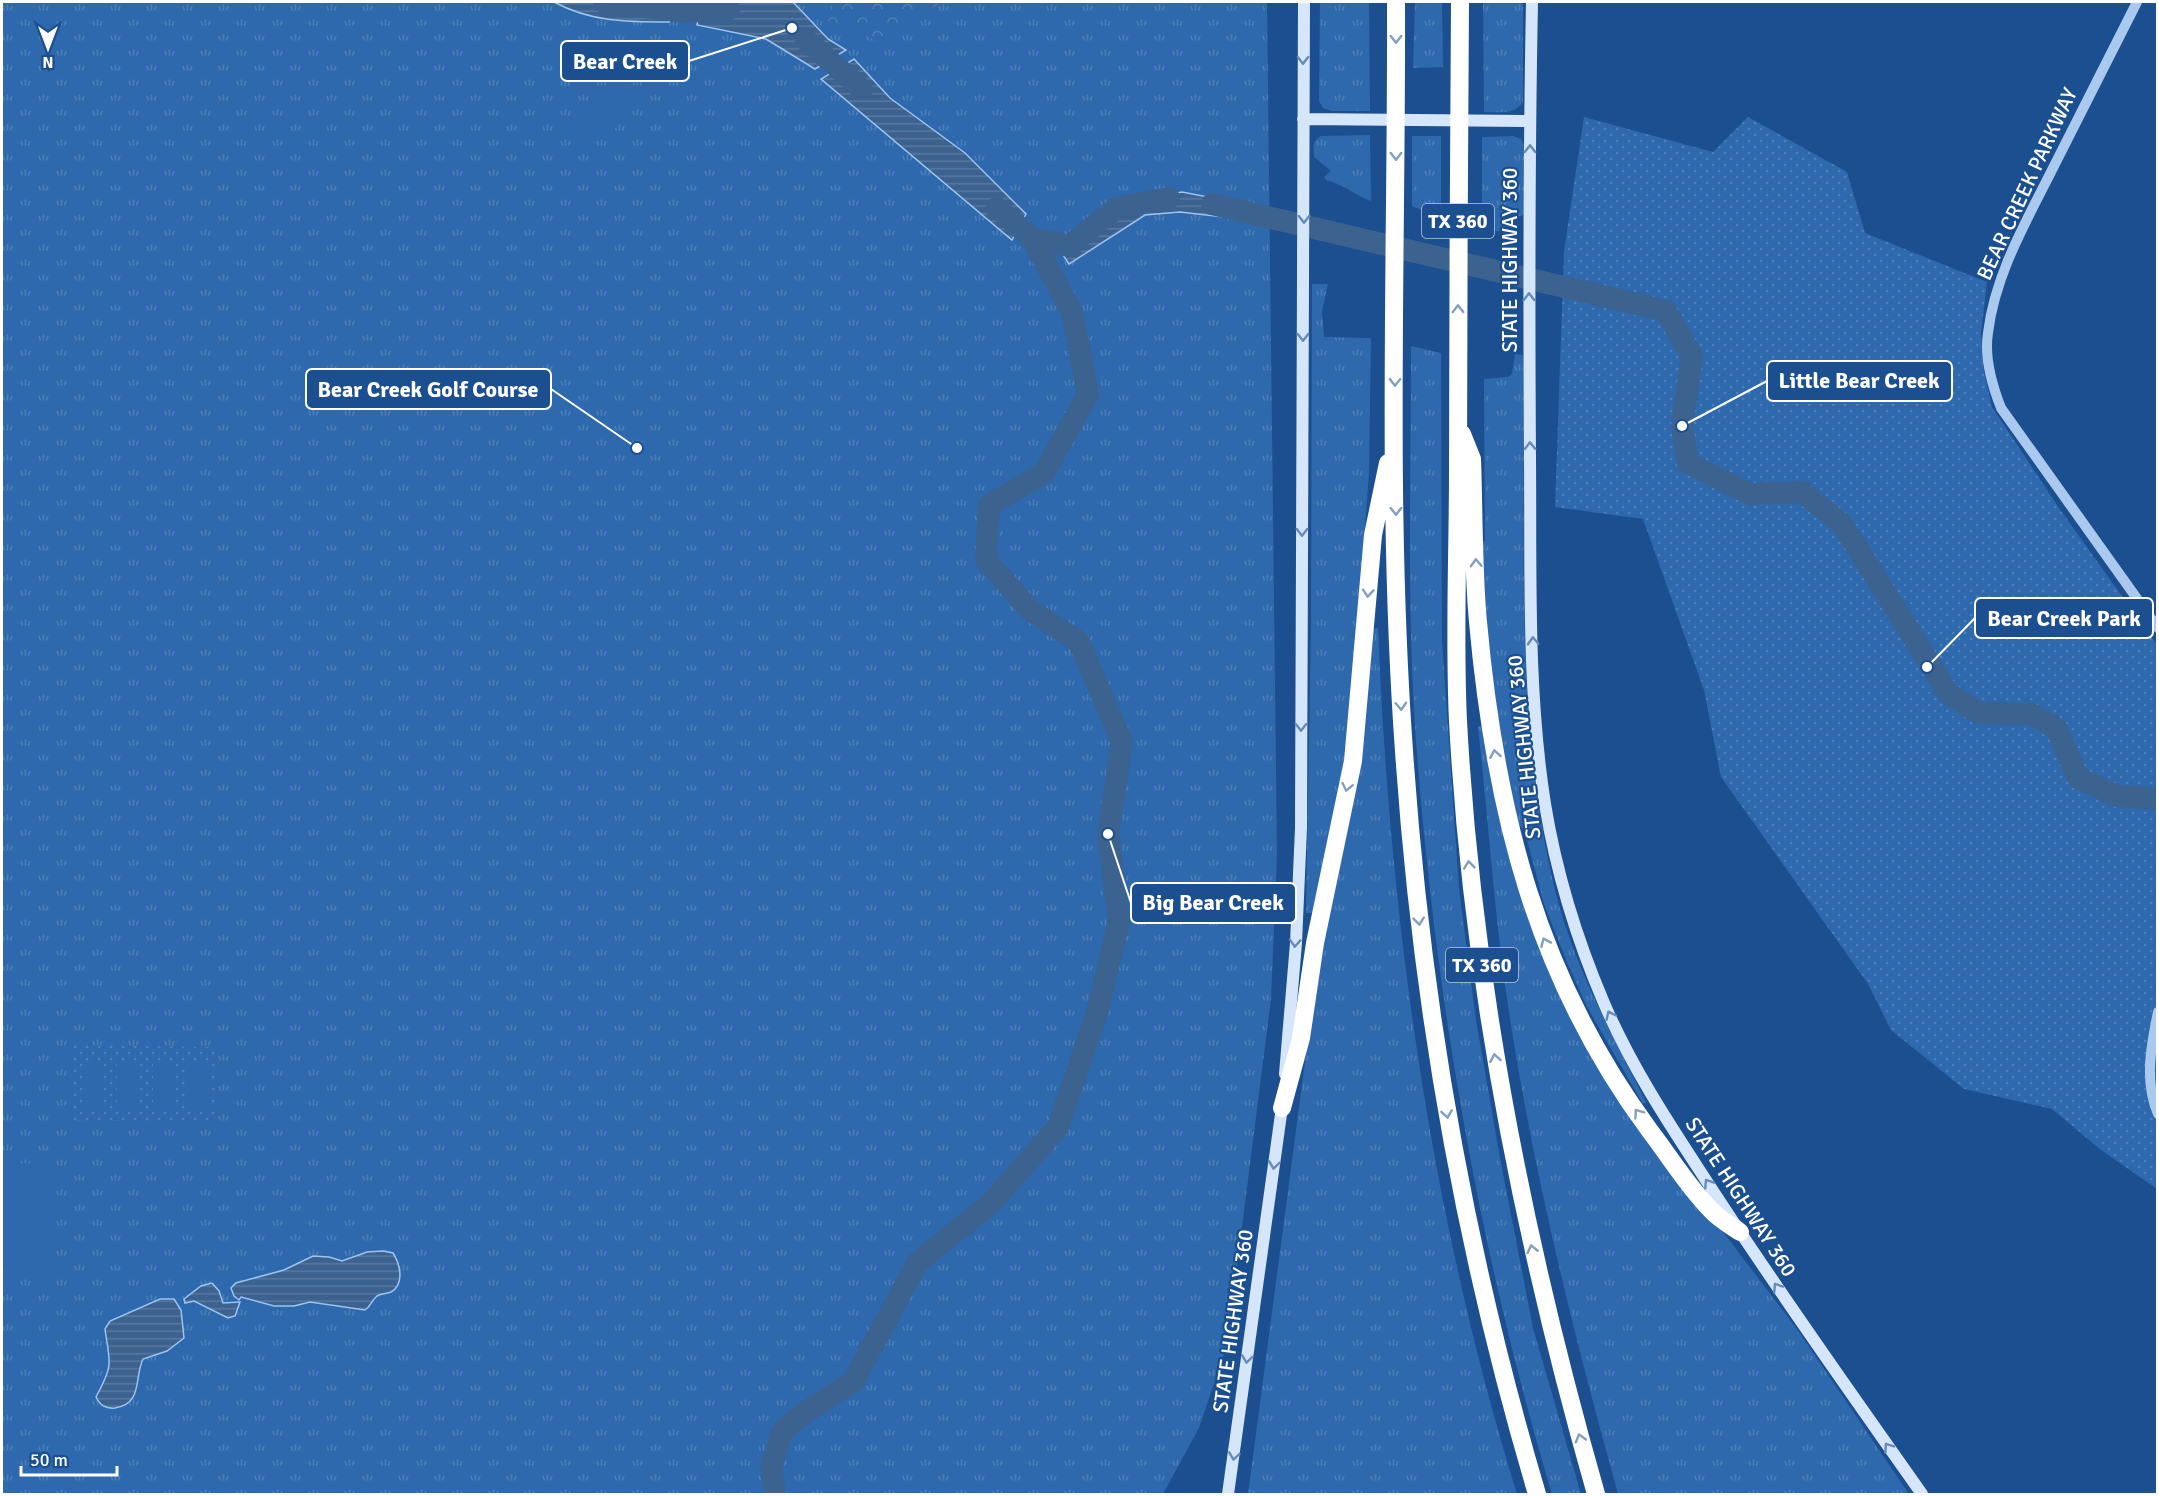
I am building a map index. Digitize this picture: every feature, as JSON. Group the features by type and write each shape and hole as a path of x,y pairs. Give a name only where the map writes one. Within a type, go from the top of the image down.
{"highway":[{"name":"TX 360","path":"1396,2 1394,432 1403,749 1421,937 1447,1112 1466,1216 1486,1304 1537,1494"},
{"name":"TX 360","path":"1460,3 1458,718 1468,859 1493,1046 1528,1230 1548,1321 1596,1494"},
{"path":"1458,424 1472,459 1478,621 1490,724 1518,863 1541,933 1568,994 1594,1043 1635,1109 1711,1211 1740,1232"},
{"path":"1282,1108 1301,1038 1315,943 1353,761 1373,535 1394,432"}],"main road":[{"name":"STATE HIGHWAY 360","path":"1228,1494 1282,1108 1296,943 1301,828 1304,2"},
{"name":"STATE HIGHWAY 360","path":"1532,2 1529,355 1533,651 1539,748 1552,845 1584,950 1604,1002 1633,1065 1740,1232 1922,1494"},
{"path":"1303,119 1530,121"}],"street":[{"name":"BEAR CREEK PARKWAY","path":"2137,2 2027,220 1998,284 1987,334 1992,380 2001,408 2157,628"},
{"path":"2157,1012 2149,1057 2157,1114"}],"green space":[{"path":"2,2 837,2 826,20 942,2 1267,2 1277,856 1271,999 1227,1345 1199,1428 1163,1494 2,1494"},
{"path":"837,2 942,2 876,40 826,20"},
{"path":"1320,2 1369,2 1370,111 1332,111 1323,108 1319,101"},
{"path":"1415,2 1442,2 1443,67 1413,68"},
{"path":"1483,2 1523,2 1523,102 1511,111 1484,112"},
{"path":"619,86 627,97 627,106 612,134 604,139 591,141 577,133 581,118 591,103 605,91"},
{"path":"1584,117 1713,152 1748,117 1847,172 1865,233 1987,282 1981,333 1984,372 1992,407 2059,508 2157,645 2157,1189 2101,1150 2052,1109 1964,1089 1891,1030 1868,984 1721,777 1704,690 1643,519 1555,507 1564,251"},
{"path":"1370,135 1371,201 1326,180 1324,177 1331,171 1314,157 1314,143 1321,136"},
{"path":"1412,136 1441,136 1441,218 1412,206"},
{"path":"1513,136 1521,139 1524,145 1524,215 1516,217 1510,231 1496,231 1482,223 1482,137"},
{"path":"1312,284 1328,284 1322,311 1324,337 1371,338 1369,473 1350,731 1313,913 1306,913 1311,628"},
{"path":"1411,346 1441,353 1442,641 1459,889 1476,1020 1533,1328 1581,1494 1552,1494 1504,1315 1484,1225 1450,1043 1437,951 1414,714 1410,556"},
{"path":"1515,354 1523,355 1524,626 1533,761 1542,827 1556,894 1573,948 1595,1000 1646,1102 1643,1104 1587,1007 1566,960 1544,904 1525,832 1517,822 1504,764 1486,626 1481,541 1485,541 1484,379 1508,377 1512,374"},
{"path":"1378,628 1393,848 1404,957 1419,1066 1460,1281 1517,1494 1248,1494 1316,979 1371,629"},
{"path":"1485,725 1516,878 1654,1147 1727,1237 1799,1332 1909,1494 1618,1494 1558,1261 1521,1084 1505,988 1478,727"},
{"path":"73,1045 217,1047 216,1121 73,1120"},
{"path":"82,1063 104,1064 103,1109 82,1109"},
{"path":"117,1063 139,1063 139,1109 117,1109"},
{"path":"153,1064 174,1064 174,1109 153,1109"},
{"path":"188,1064 209,1064 209,1109 188,1109"},
{"path":"2,1163 55,1164 55,1271 2,1270"}],"shaded area":[{"path":"554,2 675,2 669,22 624,21 596,17 568,9"},
{"path":"701,2 793,2 828,39 846,50 815,69 766,39 697,25"},
{"path":"854,59 890,98 965,153 1026,214 1012,240 821,79"},
{"path":"1182,192 1245,204 1241,219 1180,212 1145,215 1069,264 1059,249 1148,198"},
{"path":"367,1252 393,1253 399,1268 400,1279 391,1292 377,1296 365,1310 310,1302 294,1306 274,1306 241,1297 239,1300 234,1296 231,1288 236,1283 284,1270 313,1256 342,1261"},
{"path":"212,1283 219,1291 223,1303 240,1302 235,1316 228,1318 194,1301 185,1303 184,1299 201,1286"},
{"path":"160,1299 174,1299 181,1310 184,1338 167,1351 143,1359 134,1396 130,1401 124,1406 115,1408 103,1406 96,1397 106,1377 109,1364 105,1329 110,1321"}],"waterway":[{"path":"604,2 686,12 729,9"},
{"path":"806,40 862,89"},
{"path":"1032,238 1069,246 1116,208 1169,198"},
{"path":"1212,204 1666,311 1692,356 1682,426 1688,463 1750,494 1802,492 1843,525 1948,693 1979,713 2031,714 2057,729 2078,778 2117,796 2158,799"},
{"path":"775,1494 771,1467 782,1432 804,1413 853,1382 917,1263 991,1203 1058,1127 1098,1009 1119,921 1108,834 1122,742 1079,642 1030,610 986,560 989,505 1044,473 1088,394 1072,312 1032,238 997,208"}],"place":[{"name":"Bear Creek","path":"792,28"},
{"name":"Little Bear Creek","path":"1682,426"},
{"name":"Bear Creek Golf Course","path":"637,448"},
{"name":"Bear Creek Park","path":"1927,667"},
{"name":"Big Bear Creek","path":"1108,834"}]}
